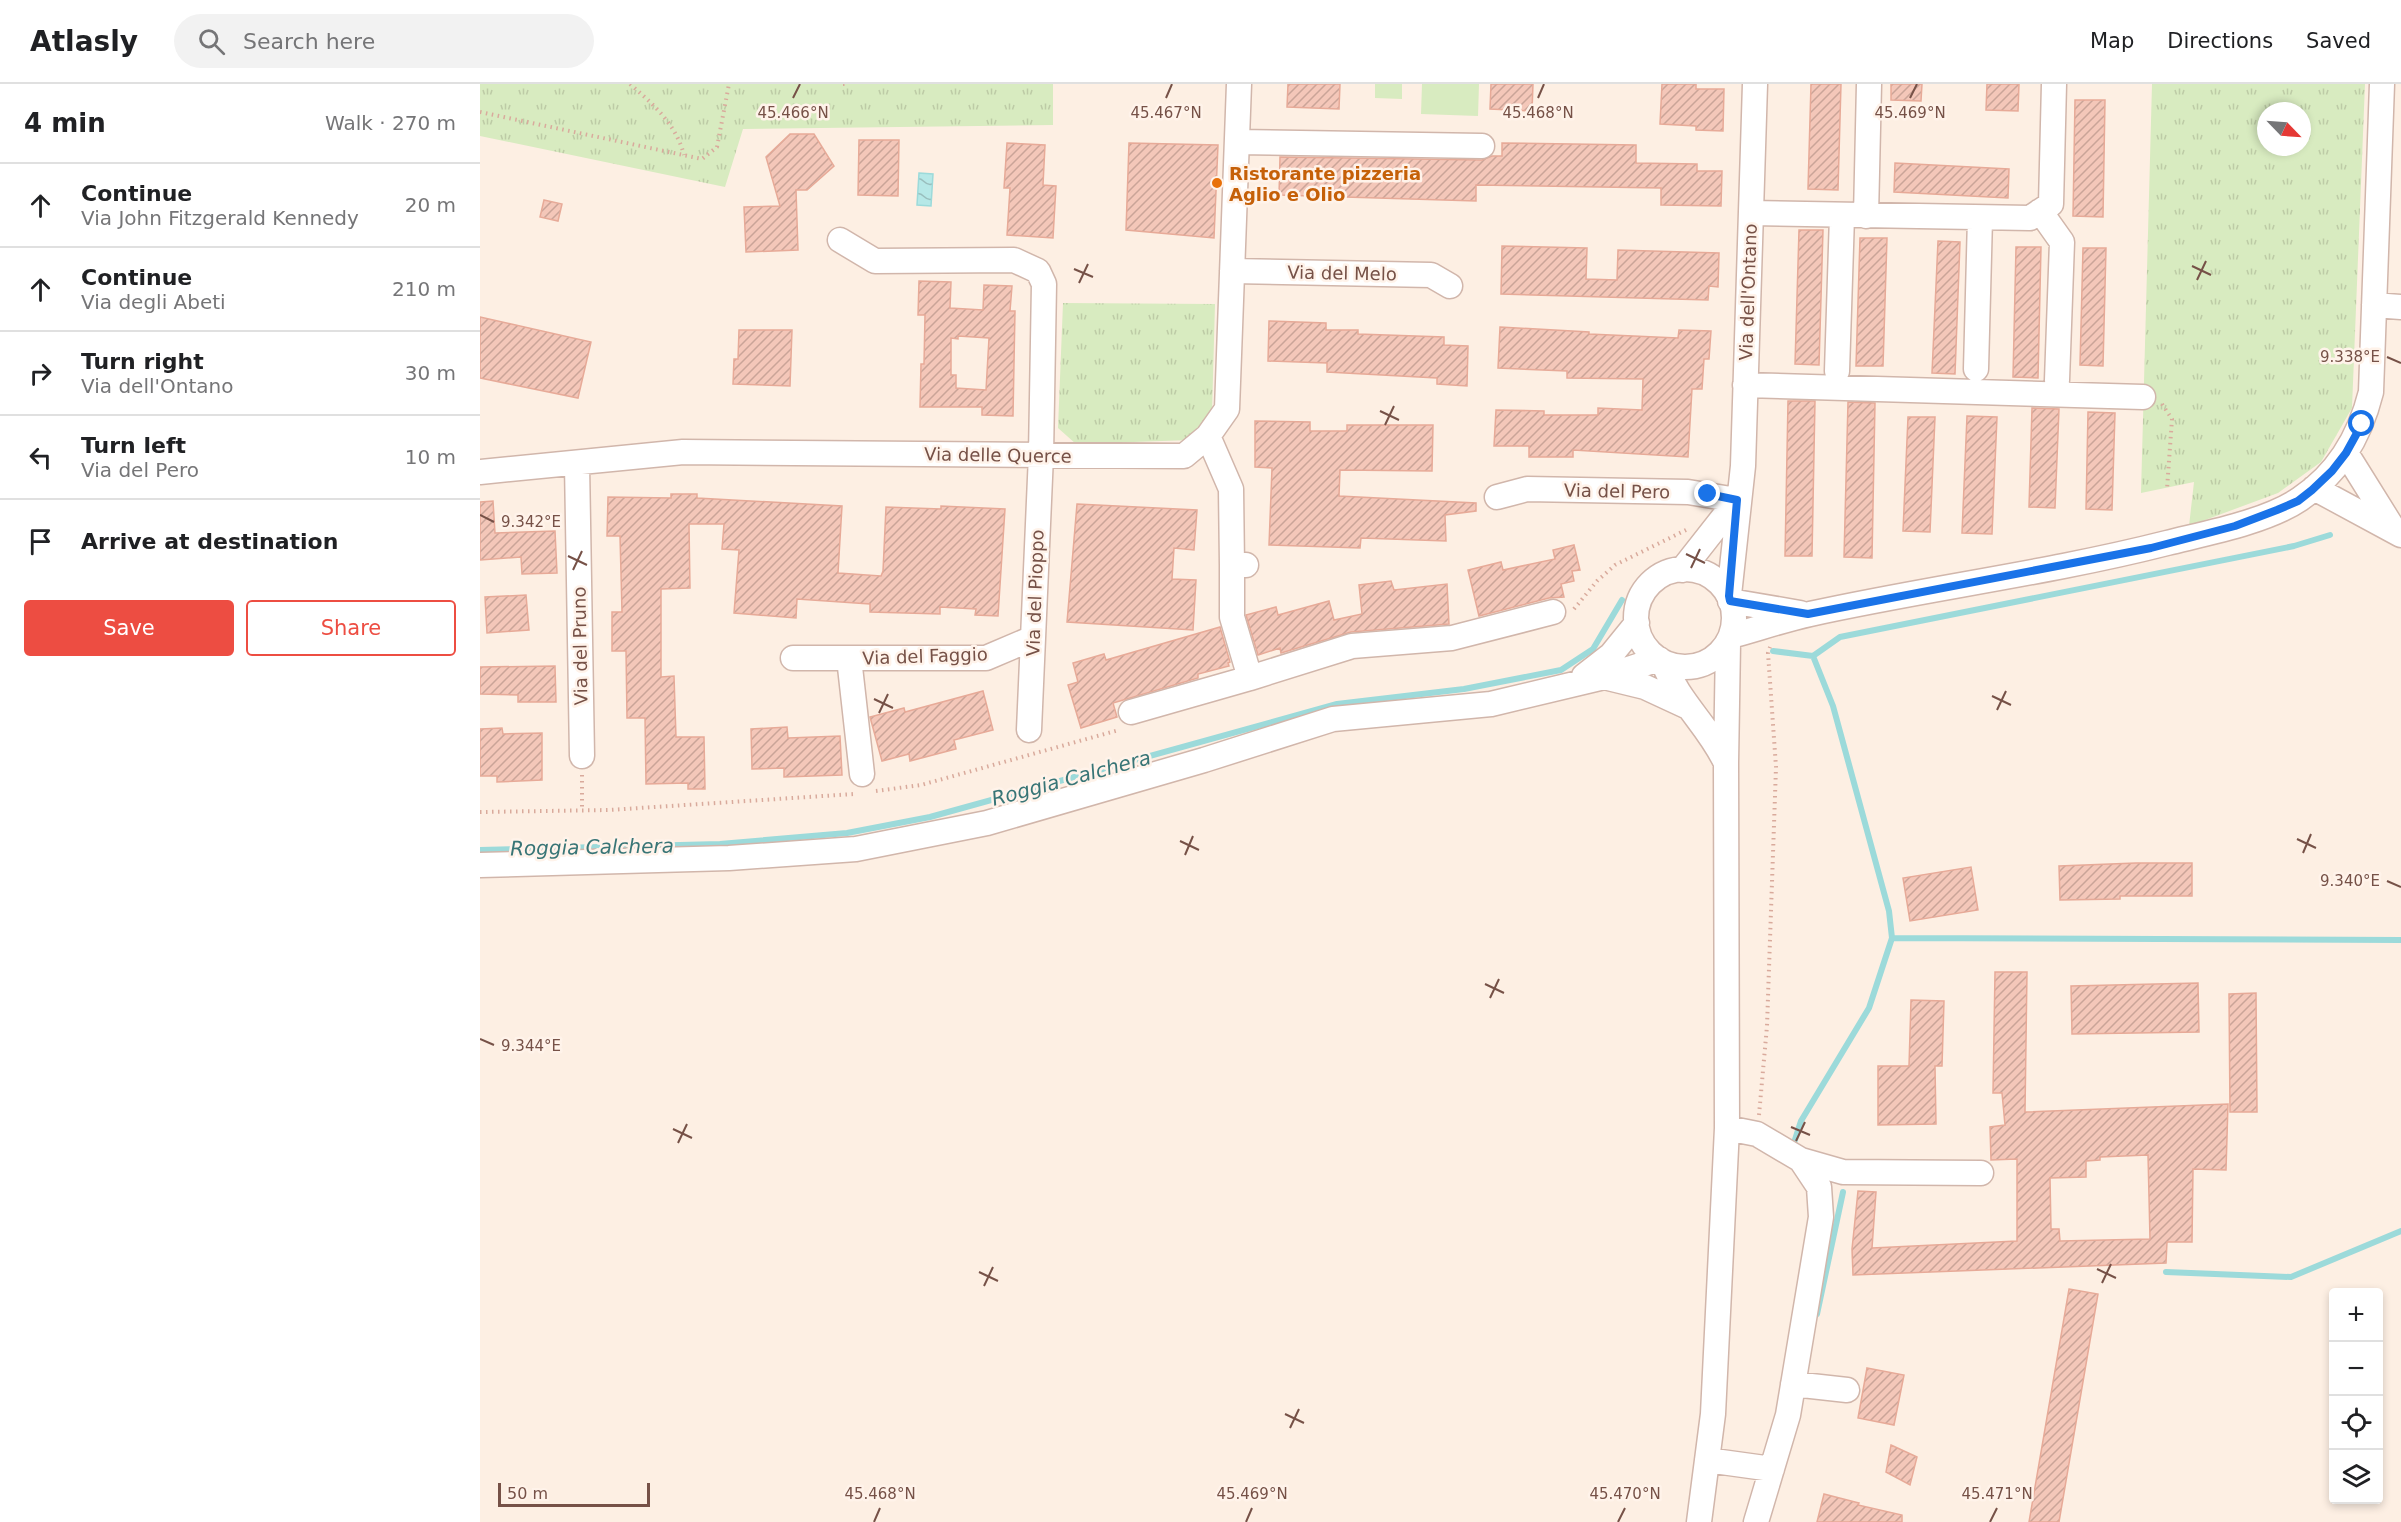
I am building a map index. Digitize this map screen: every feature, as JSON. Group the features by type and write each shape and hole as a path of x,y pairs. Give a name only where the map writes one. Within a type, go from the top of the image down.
{"street":[{"name":"Via delle Querce","path":"480,472 683,452 1184,456 1208,436 1227,409 1239,84"},
{"name":"Via dell'Ontano","path":"1730,598 1737,500 1743,466 1755,84"},
{"path":"1866,216 1869,84"},
{"path":"1751,213 2030,218 2051,204 2054,84"},
{"path":"1729,639 1808,614 2151,548 2235,526 2298,501 2314,488 2339,462 2362,424 2371,392 2374,305 2391,132 2382,84"},
{"path":"1237,141 1482,146"},
{"path":"2040,211 2062,242 2057,380"},
{"path":"1837,371 1842,216"},
{"path":"1976,369 1980,218"},
{"name":"Via del Pioppo","path":"840,240 875,261 1014,260 1038,271 1044,284 1041,455 1029,730"},
{"name":"Via del Melo","path":"1232,271 1431,275 1450,286"},
{"path":"2374,305 2401,307"},
{"path":"1745,385 2143,398"},
{"path":"1208,436 1231,489 1240,565 1232,617 1250,678"},
{"path":"2339,462 2398,533"},
{"name":"Via del Pruno","path":"577,464 582,756"},
{"path":"2314,488 2398,533"},
{"name":"Via del Pero","path":"1497,497 1527,489 1688,492 1737,500"},
{"name":"Via dell'Ontano","path":"1682,570 1737,500"},
{"path":"1696,570 1709,575 1720,584 1730,598 1734,611 1734,627 1729,639 1719,654 1699,665 1677,667 1661,661 1650,652 1641,639 1637,623 1638,608 1643,593 1666,573 1696,570"},
{"path":"1730,598 1808,614"},
{"path":"1131,712 1352,646 1452,638 1553,612"},
{"path":"1572,684 1595,670 1611,656 1637,623"},
{"name":"Via del Faggio","path":"793,658 986,658 1033,638"},
{"path":"1699,1522 1713,1414 1727,1128 1726,763 1729,639"},
{"name":"Via del Faggio","path":"849,658 862,774"},
{"path":"480,865 729,858 856,849 987,823 1204,760 1333,719 1491,704 1661,661"},
{"path":"1661,661 1671,683 1708,733 1726,763"},
{"path":"1604,677 1645,687 1686,706"},
{"path":"1727,1128 1758,1134 1801,1160 1843,1172 1981,1173"},
{"path":"1756,1522 1788,1415 1821,1216 1819,1187 1801,1160"},
{"path":"1793,1384 1847,1390"},
{"path":"1707,1460 1772,1469"}],"path":[{"path":"630,84 656,106 680,138 684,155"},
{"path":"480,112 702,159 717,147 729,84"},
{"path":"2143,398 2164,405 2172,418 2167,489"},
{"path":"1758,1134 1767,1026 1776,767 1768,653 1771,646 1780,643"},
{"path":"582,756 582,810"}],"green space":[{"path":"480,84 1053,84 1053,125 743,129 725,187 480,136"},
{"path":"1375,84 1402,84 1402,99 1375,98"},
{"path":"1422,84 1479,84 1478,116 1421,114"},
{"path":"2152,84 2365,84 2352,408 2321,462 2278,493 2189,526 2194,482 2141,493"},
{"path":"1063,303 1215,304 1212,413 1191,440 1076,444 1058,428"}],"water":[{"path":"919,173 933,174 931,206 917,205"}],"building":[{"path":"1288,84 1340,84 1339,109 1287,107"},
{"path":"1491,84 1533,84 1532,111 1490,109"},
{"path":"1662,84 1696,84 1696,89 1724,89 1723,131 1696,130 1696,126 1660,124"},
{"path":"1811,84 1841,84 1838,190 1808,189"},
{"path":"1891,84 1922,84 1921,101 1891,100"},
{"path":"1987,84 2019,84 2018,111 1986,110"},
{"path":"2075,100 2105,100 2103,217 2073,216"},
{"path":"790,134 814,134 834,166 807,190 796,190 798,250 746,252 744,207 780,206 766,157"},
{"path":"859,140 899,140 898,196 858,195"},
{"path":"1007,143 1045,145 1043,185 1056,186 1053,238 1007,235 1010,188 1004,188"},
{"path":"1129,143 1218,145 1214,238 1126,230"},
{"path":"1502,143 1636,145 1636,163 1697,164 1697,171 1722,171 1721,206 1661,205 1661,188 1476,185 1476,201 1279,195 1280,157 1482,160 1492,156 1502,156"},
{"path":"1895,163 2009,169 2008,198 1894,192"},
{"path":"544,200 562,204 558,221 540,217"},
{"path":"1799,230 1823,230 1819,365 1795,364"},
{"path":"1860,238 1887,238 1883,366 1856,366"},
{"path":"1938,241 1960,242 1955,374 1932,373"},
{"path":"1502,246 1587,248 1586,279 1617,280 1618,250 1719,253 1718,287 1709,286 1708,300 1501,294"},
{"path":"2016,247 2041,247 2038,378 2013,377"},
{"path":"2083,248 2106,248 2103,366 2080,365"},
{"path":"919,281 951,282 950,308 983,310 984,285 1012,286 1010,311 1015,311 1013,416 982,415 982,407 920,407 925,315 918,315","holes":["958,336 989,338 986,390 956,388 956,375 951,375 951,338 958,339"]},
{"path":"480,317 591,342 578,398 480,378"},
{"path":"1269,321 1326,323 1326,330 1358,330 1358,334 1444,337 1444,345 1468,346 1467,386 1437,384 1437,378 1327,372 1327,363 1268,361"},
{"path":"1500,327 1678,338 1679,330 1711,331 1709,359 1704,359 1702,389 1692,389 1688,457 1573,450 1573,457 1529,457 1529,446 1494,446 1496,410 1544,411 1544,415 1598,415 1598,408 1642,410 1643,379 1567,378 1567,371 1498,368"},
{"path":"739,330 792,330 790,386 733,384 734,359 738,359"},
{"path":"1788,401 1815,401 1812,556 1785,556"},
{"path":"1848,402 1875,403 1872,558 1844,557"},
{"path":"2032,408 2059,409 2055,508 2029,507"},
{"path":"2088,412 2115,413 2112,510 2086,509"},
{"path":"1967,416 1997,417 1992,534 1962,533"},
{"path":"1908,417 1935,417 1930,532 1903,531"},
{"path":"1255,421 1310,422 1310,431 1347,431 1347,425 1433,425 1432,471 1340,470 1339,496 1476,503 1476,511 1445,515 1446,541 1361,538 1360,548 1269,545 1272,468 1255,467"},
{"path":"671,494 697,494 697,498 842,506 838,573 881,576 886,507 941,509 941,506 1005,509 998,616 975,615 976,609 940,607 940,614 870,612 870,604 797,599 796,618 734,613 739,550 722,549 724,524 689,524 690,588 661,589 661,677 674,676 676,737 704,737 705,789 688,789 688,783 646,784 645,718 627,718 626,651 612,651 612,612 622,612 620,536 607,536 608,497 671,498"},
{"path":"493,501 495,533 555,531 557,573 522,574 521,557 480,560 480,502"},
{"path":"1077,504 1197,510 1194,550 1174,548 1172,579 1196,580 1193,630 1067,622"},
{"path":"1574,545 1580,570 1572,571 1574,581 1561,584 1564,597 1549,598 1479,616 1468,570 1501,562 1503,570 1555,559 1553,550"},
{"path":"1391,581 1394,590 1447,584 1449,624 1351,632 1281,653 1280,648 1258,655 1246,615 1276,607 1278,615 1329,601 1334,620 1362,614 1359,585"},
{"path":"526,595 529,630 487,633 485,597"},
{"path":"1220,627 1230,662 1229,666 1198,674 1198,678 1113,703 1117,717 1081,728 1068,685 1078,682 1073,663 1104,654 1106,660"},
{"path":"555,666 556,702 518,702 518,695 480,694 480,667"},
{"path":"983,691 993,730 954,740 956,749 910,761 909,754 882,761 870,717 904,708 905,712"},
{"path":"787,727 788,738 840,736 842,775 784,777 784,768 752,769 751,729"},
{"path":"502,728 503,734 542,733 542,780 497,782 497,776 480,776 480,729"},
{"path":"2192,863 2192,896 2120,896 2120,899 2060,900 2059,866"},
{"path":"1971,867 1978,910 1910,921 1903,878"},
{"path":"1995,972 2027,972 2025,1112 2228,1104 2226,1170 2193,1169 2192,1242 2167,1242 2166,1263 1853,1275 1852,1249 1858,1191 1876,1192 1872,1248 2017,1241 2017,1159 1991,1160 1990,1127 2005,1125 2002,1093 1993,1093","holes":["2148,1155 2150,1239 2060,1241 2059,1229 2051,1229 2050,1178 2086,1177 2086,1161 2100,1160 2100,1157"]},
{"path":"2198,983 2199,1032 2072,1034 2071,986"},
{"path":"2256,993 2257,1112 2230,1112 2229,994"},
{"path":"1911,1000 1944,1001 1942,1066 1935,1066 1936,1124 1878,1125 1878,1066 1909,1066"},
{"path":"2069,1289 2098,1294 2059,1522 2029,1522"},
{"path":"1867,1368 1904,1375 1894,1425 1858,1418"},
{"path":"1891,1445 1917,1457 1910,1485 1886,1472"},
{"path":"1824,1494 1902,1515 1902,1522 1817,1522"}],"waterway":[{"path":"1813,656 1840,637 2294,546 2330,535"},
{"name":"Roggia Calchera","path":"480,850 720,844 847,833 930,817 1337,704 1464,689 1561,670 1593,649 1622,600"},
{"path":"1773,651 1813,656 1833,706 1889,911 1892,938 1869,1008 1801,1121 1793,1146"},
{"path":"1892,938 2401,940"},
{"path":"1817,1314 1843,1192"},
{"path":"2166,1272 2291,1277 2401,1231"}],"place":[{"name":"Ristorante pizzeria Aglio e Olio","path":"1217,183"}],"route":[{"path":"1708,494 1737,500 1730,601 1808,614 2151,548 2235,526 2298,501 2312,490 2323,481 2346,453 2362,424"}]}
